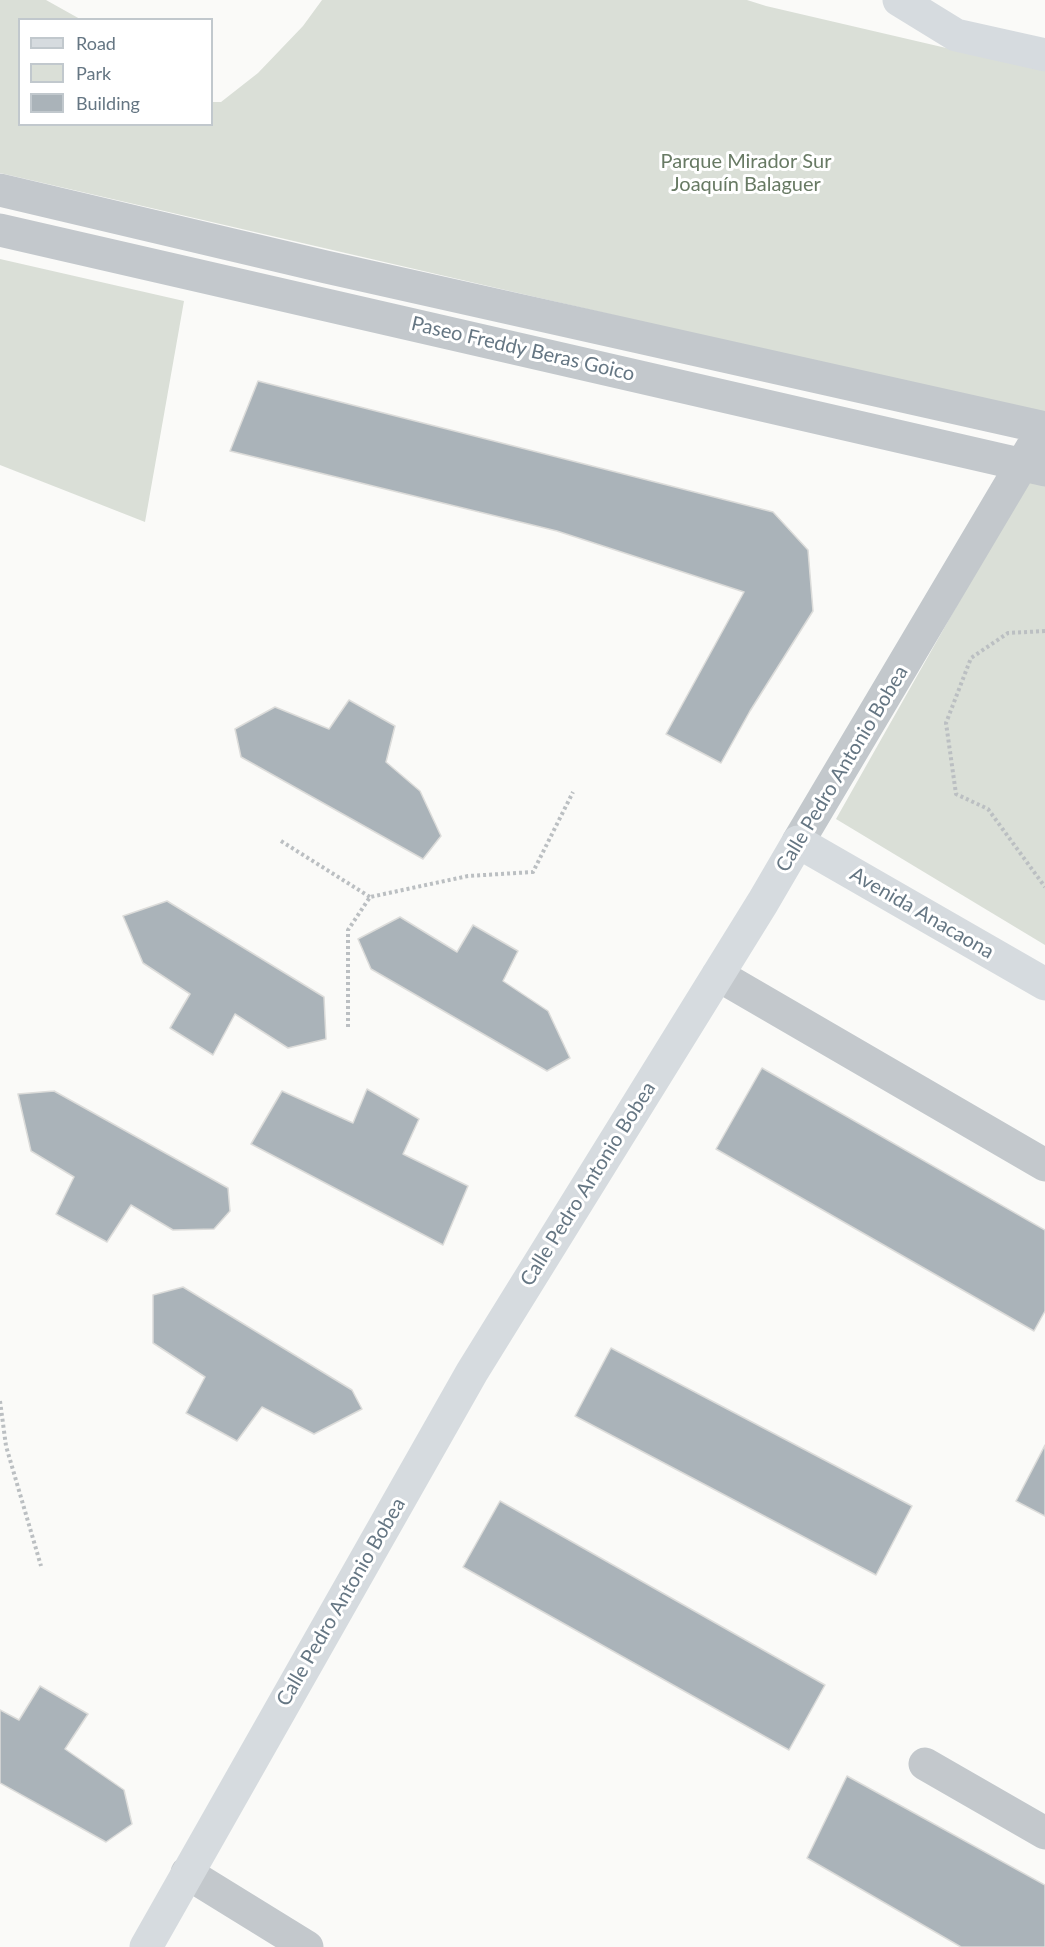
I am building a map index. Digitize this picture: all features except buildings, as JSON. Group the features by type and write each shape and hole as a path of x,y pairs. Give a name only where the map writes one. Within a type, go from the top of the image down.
{"main road":[{"path":"899,0 956,35 1045,55"},
{"name":"Calle Pedro Antonio Bobea","path":"146,1947 472,1372 798,842"},
{"name":"Avenida Anacaona","path":"798,842 1045,984"}],"street":[{"name":"Paseo Freddy Beras Goico","path":"0,190 326,267 1044,428"},
{"name":"Paseo Freddy Beras Goico","path":"0,230 1034,467"},
{"path":"316,301 326,267"},
{"name":"Calle Pedro Antonio Bobea","path":"798,842 1034,467 1044,428"},
{"path":"718,975 1045,1165"},
{"path":"925,1764 1045,1833"},
{"path":"187,1873 307,1947"}],"path":[{"path":"1045,631 1008,633 971,658 946,723 956,794 988,809 1045,887"},
{"path":"348,1027 348,930 370,897 468,876 532,872 573,792"},
{"path":"281,841 370,897"},
{"path":"0,1401 6,1446 40,1566"}],"green space":[{"name":"Parque Mirador Sur Joaquín Balaguer","path":"0,0 46,0 78,18 18,18 18,126 213,126 213,102 221,102 258,73 303,26 322,0 747,0 1045,71 1045,415 0,173"},
{"path":"0,259 184,301 145,522 0,465"},
{"path":"1045,450 1045,945 836,819"}]}
